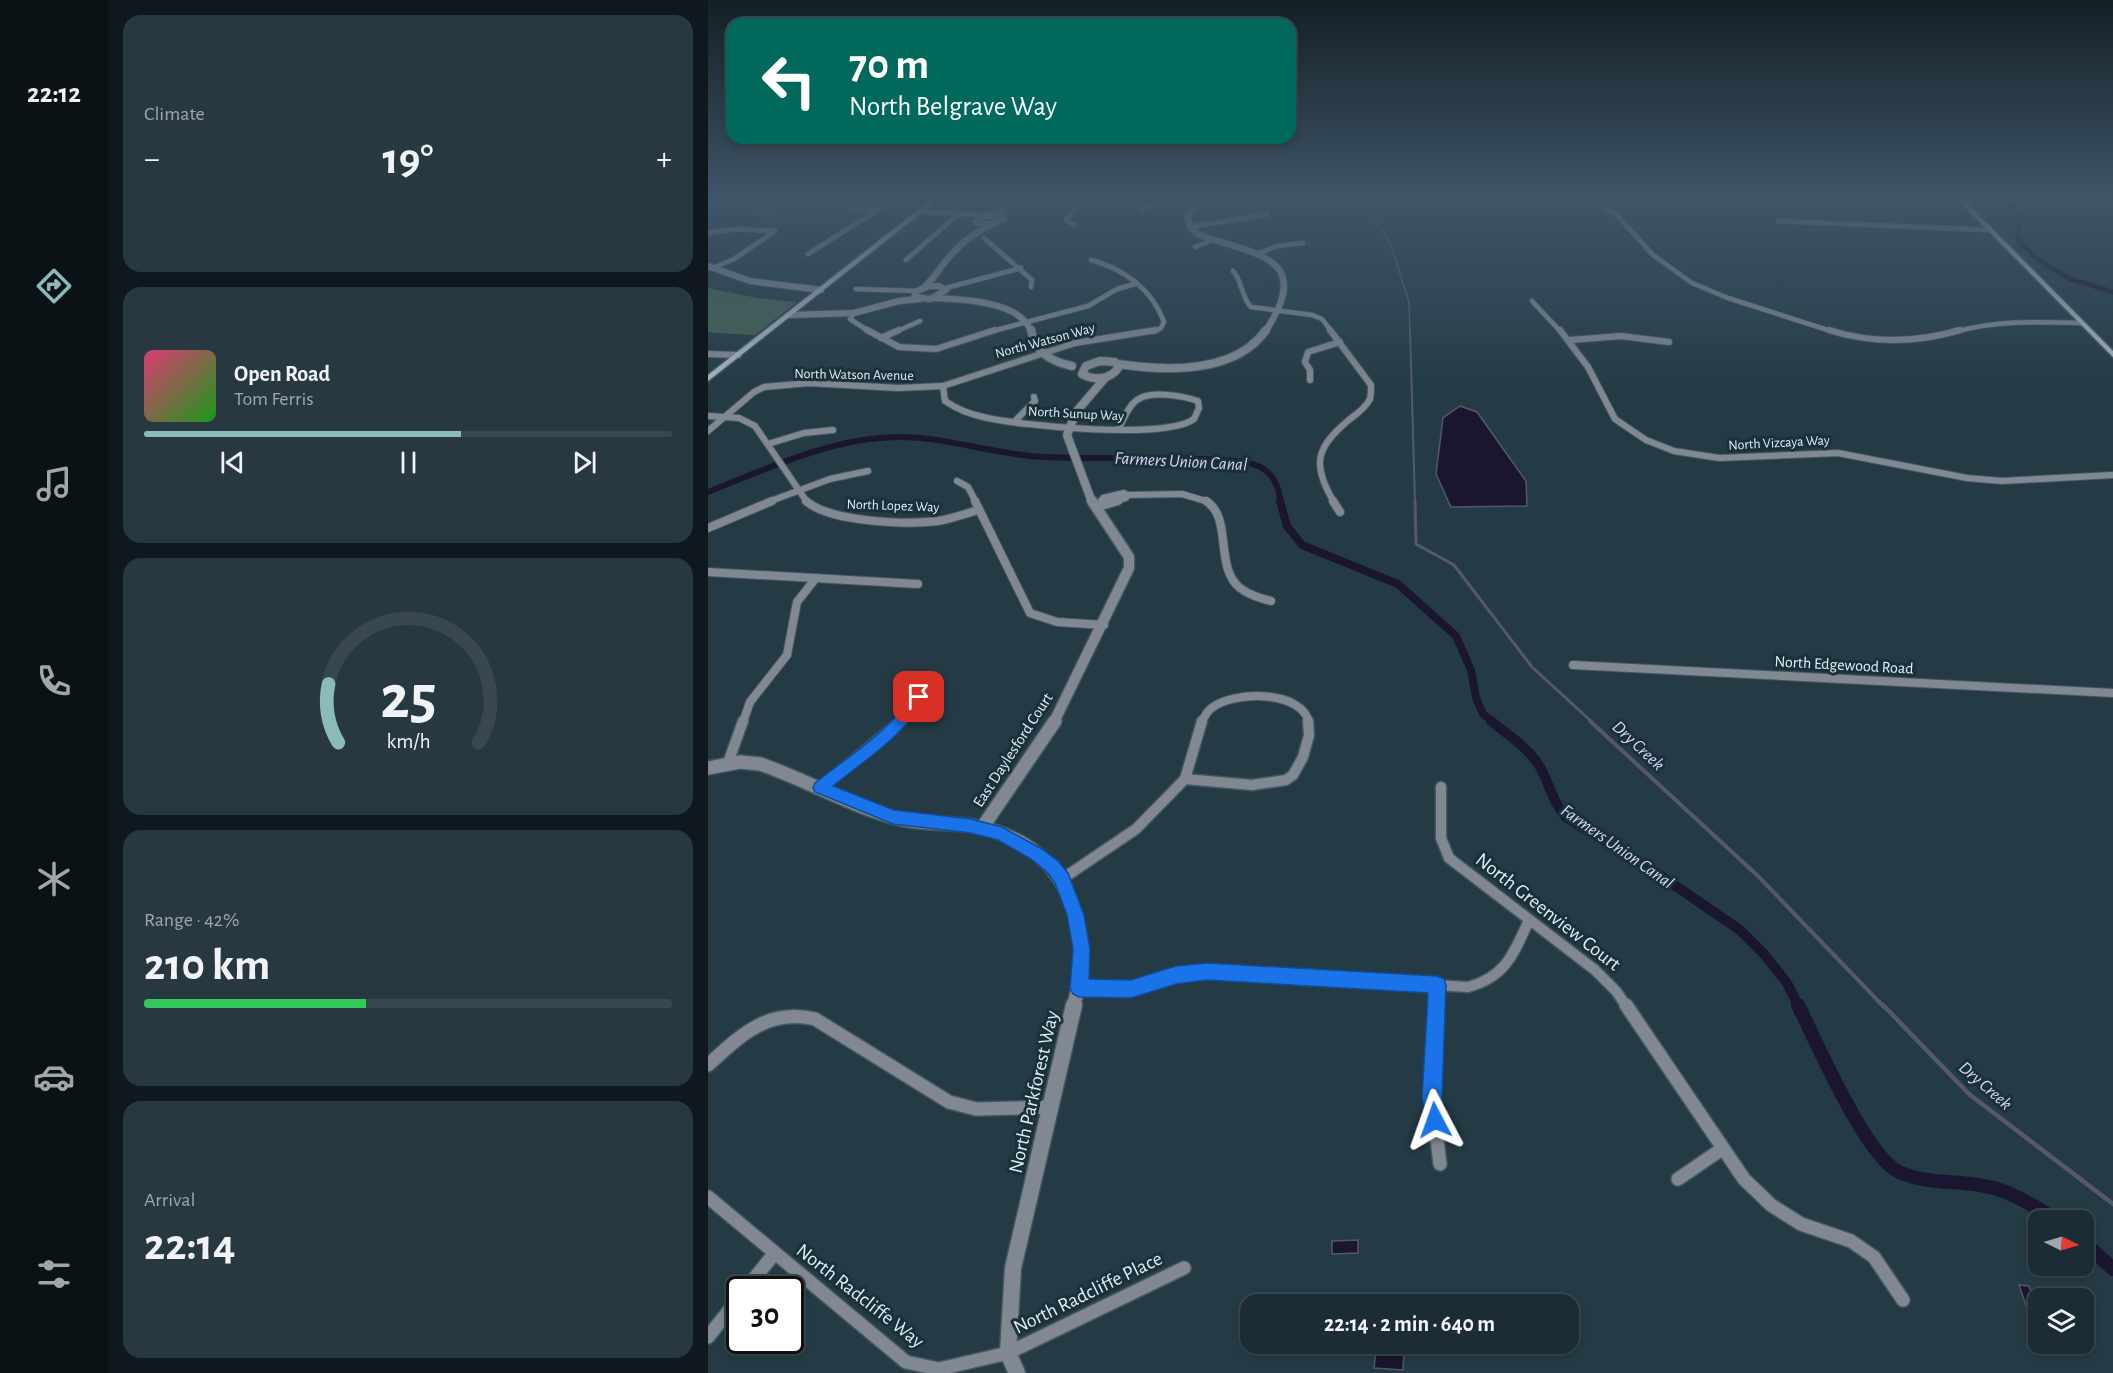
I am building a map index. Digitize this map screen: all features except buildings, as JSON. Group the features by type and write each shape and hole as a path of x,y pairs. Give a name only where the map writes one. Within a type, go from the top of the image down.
{"main road":[{"path":"708,379 855,263"},
{"path":"2023,263 2113,355"}],"street":[{"path":"898,301 918,290 946,263"},
{"path":"1015,263 1032,280 1031,287"},
{"path":"1100,263 1112,267 1135,284"},
{"path":"1072,366 1106,360 1131,367 1198,365 1233,355 1255,342 1286,295 1286,285 1277,265 1273,263"},
{"path":"1664,263 1692,283 1728,298 1844,335 1902,342 1930,339 1978,325 2002,322 2082,323"},
{"path":"710,267 750,281 821,290"},
{"path":"789,315 854,313 898,301 933,298 945,291 1021,268"},
{"path":"1233,271 1240,277 1247,304 1258,309 1319,317 1371,385 1373,392 1368,404 1339,425 1329,435 1321,450 1318,475 1331,501 1340,512"},
{"path":"933,278 945,291"},
{"path":"854,313 850,319 853,323 904,349 936,349 1026,321 1088,306 1117,289 1135,284"},
{"name":"North Watson Way","path":"943,386 1090,339 1143,335 1156,331 1164,322 1161,311 1151,297 1135,284"},
{"path":"856,289 945,291 1005,309 1026,321 1031,328 1035,345 1042,353 1057,362 1082,371 1096,385"},
{"path":"918,290 914,297 920,299"},
{"name":"North Vizcaya Way","path":"1532,301 1569,340 1588,368 1609,413 1639,436 1678,452 1734,458 1786,452 1839,453 1984,480 2018,482 2113,475"},
{"path":"797,308 826,314"},
{"path":"881,338 920,321"},
{"path":"1569,340 1621,336 1669,342"},
{"path":"1310,380 1310,370 1305,362 1308,352 1340,342"},
{"path":"708,354 738,356"},
{"path":"1082,371 1090,364"},
{"path":"1115,373 1119,367 1118,364"},
{"path":"1131,367 1105,378 1096,385 1067,427 1067,435 1074,457 1098,503 1102,498 1124,494 1184,495 1210,502 1217,512 1226,564 1232,579 1251,595 1271,601"},
{"path":"1089,378 1105,378"},
{"name":"North Watson Avenue","path":"723,418 754,392 764,387 833,384 921,388 943,386"},
{"name":"North Sunup Way","path":"943,386 945,401 952,408 1042,427 1172,429 1196,418 1199,411 1198,400 1144,397 1135,402 1119,428"},
{"path":"1014,422 1032,405 1035,401 1034,397"},
{"name":"North Lopez Way","path":"708,416 751,421 799,491 812,506 840,516 937,521 978,510"},
{"path":"708,431 723,418"},
{"path":"768,444 804,433 833,430"},
{"path":"708,528 799,491 839,477 868,471"},
{"path":"957,481 968,487 1030,613 1043,620 1054,622 1104,625"},
{"name":"East Daylesford Court","path":"982,828 1058,716 1104,625 1129,568 1129,557 1098,503"},
{"path":"708,572 918,584"},
{"path":"728,763 750,702 786,655 797,602 816,578"},
{"name":"North Edgewood Road","path":"1573,665 2113,693"},
{"path":"820,788 906,716 914,706 921,689"},
{"path":"1062,879 1136,829 1185,779 1203,719 1209,710 1223,701 1240,697 1290,701 1302,707 1308,715 1310,728 1304,759 1298,771 1287,780 1266,784 1185,779"},
{"name":"North Parkforest Way","path":"708,768 728,763 760,764 893,817 982,828 1012,838 1029,848 1052,866 1062,879 1079,926 1082,949 1079,988 1013,1268 1008,1353 1017,1373"},
{"name":"North Greenview Court","path":"1441,787 1441,838 1449,858 1595,970 1616,991 1744,1179 1771,1205 1801,1224 1851,1241 1875,1257 1903,1300"},
{"path":"1079,988 1131,989 1176,975 1207,972 1468,987 1493,978 1510,959 1529,920"},
{"path":"1437,985 1432,1098 1440,1164"},
{"path":"708,1065 743,1034 760,1024 790,1014 804,1015 815,1019 949,1102 976,1109 1051,1107"},
{"path":"1678,1179 1722,1149"},
{"name":"North Radcliffe Way","path":"708,1197 906,1362 939,1369 1008,1353"},
{"path":"756,1276 774,1254"},
{"name":"North Radcliffe Place","path":"1008,1353 1184,1268"},
{"path":"708,1337 726,1314"}],"green space":[{"path":"708,288 757,298 797,302 755,335 714,333 708,332"}],"shaded area":[{"path":"1460,406 1477,412 1526,481 1527,506 1451,507 1436,474 1443,418"},
{"path":"1358,1240 1358,1253 1332,1254 1332,1241"},
{"path":"2019,1285 2029,1286 2028,1311"},
{"path":"1375,1354 1404,1354 1403,1370 1374,1368"}],"waterway":[{"name":"Dry Creek","path":"1397,263 1409,302 1410,332"},
{"name":"Farmers Union Canal","path":"2044,263 2068,278 2113,292"},
{"name":"Dry Creek","path":"1410,330 1415,502"},
{"name":"Farmers Union Canal","path":"708,492 826,448 875,438 900,437 936,440 1026,456 1244,462 1270,474 1277,486 1281,502"},
{"name":"Farmers Union Canal","path":"1280,501 1287,526 1302,545 1398,584 1456,636 1471,670 1476,698 1483,714 1493,722"},
{"name":"Dry Creek","path":"1415,501 1416,544 1454,565 1532,667 1592,722"},
{"name":"Farmers Union Canal","path":"1491,721 1518,742 1535,760 1557,805 1566,817 1658,874 1740,930 1764,954 1787,983 1798,1005"},
{"name":"Dry Creek","path":"1590,721 1758,876 1884,1007"},
{"name":"Farmers Union Canal","path":"1798,1005 1857,1122 1886,1162 1899,1172 1923,1179 1997,1189 2041,1210"},
{"name":"Dry Creek","path":"1883,1005 1969,1094 2113,1204"},
{"name":"Farmers Union Canal","path":"2094,1251 2113,1269"}],"route":[{"path":"919,697 906,716 820,788 893,817 971,826 1002,834 1037,854 1052,866 1062,879 1076,915 1082,949 1079,988 1131,989 1192,972 1437,985 1432,1098 1435,1120"}]}
